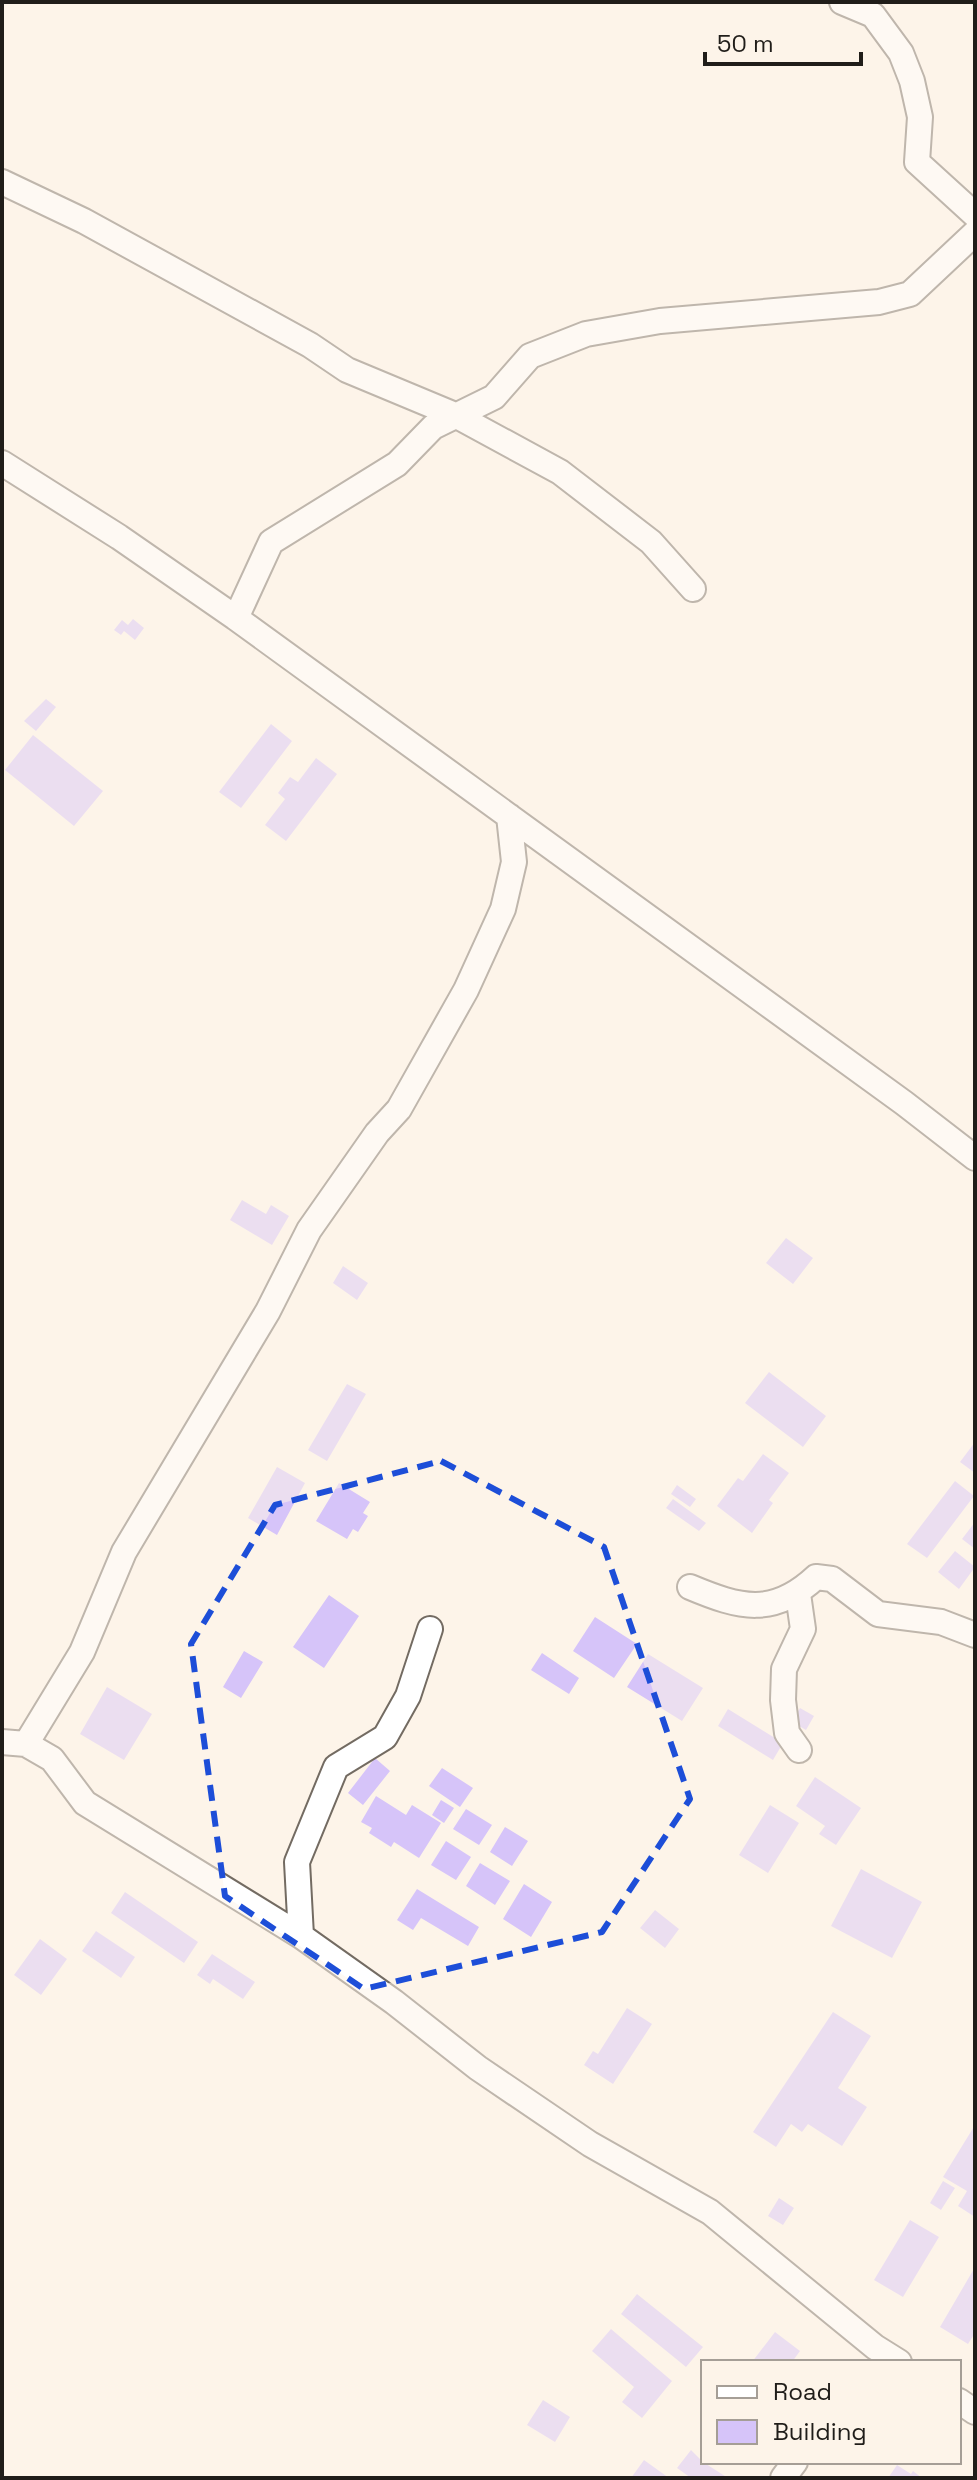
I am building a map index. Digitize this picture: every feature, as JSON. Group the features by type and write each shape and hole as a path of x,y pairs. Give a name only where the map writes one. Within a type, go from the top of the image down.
{"street":[{"path":"842,2 873,15 901,53 912,81 920,117 917,162 975,215"},
{"path":"2,182 84,221 310,345 347,370 455,415 560,472 651,542 693,589"},
{"path":"236,618 271,542 397,464 433,427 494,397 530,356 586,334 660,321 879,302 910,294 975,233"},
{"path":"2,463 119,537 236,618 904,1103 975,1158"},
{"path":"509,816 514,862 503,909 466,990 399,1109 377,1133 309,1230 268,1311 124,1552 82,1652 14,1743 52,1759 85,1803 301,1936 394,2002 478,2068 590,2144 710,2212 870,2354 892,2360"},
{"path":"690,1587 728,1603 752,1604 778,1601 798,1594 816,1577 832,1579 878,1614 941,1622 975,1635"},
{"path":"798,1594 803,1629 784,1669 783,1700 787,1733 799,1750"},
{"path":"301,1936 297,1862 336,1767 385,1737 408,1696 430,1629"}],"highlighted area":[{"path":"441,1461 604,1547 690,1799 602,1932 364,1989 225,1896 191,1644 275,1505"}],"building":[{"path":"133,619 144,628 135,640 124,631 121,635 114,630 122,620 128,625"},
{"path":"46,699 56,707 36,731 24,721"},
{"path":"271,724 292,741 241,808 219,792"},
{"path":"33,735 103,791 74,826 5,770"},
{"path":"316,758 337,774 286,841 265,825 285,799 278,793 290,777 298,782"},
{"path":"242,1200 266,1214 271,1205 289,1216 272,1245 230,1220"},
{"path":"786,1238 813,1258 793,1284 766,1263"},
{"path":"343,1266 368,1283 357,1300 333,1283"},
{"path":"769,1372 826,1416 803,1447 745,1403"},
{"path":"347,1384 366,1394 327,1461 308,1450"},
{"path":"975,1442 975,1473 960,1462"},
{"path":"763,1454 789,1473 769,1500 773,1503 752,1533 717,1506 738,1478 743,1481"},
{"path":"277,1467 305,1483 277,1535 248,1518"},
{"path":"955,1481 974,1496 927,1558 907,1544"},
{"path":"339,1483 370,1502 363,1513 368,1516 358,1532 353,1529 347,1539 316,1521"},
{"path":"677,1485 696,1499 690,1507 671,1494"},
{"path":"673,1499 706,1523 699,1531 666,1508"},
{"path":"975,1522 975,1549 962,1539"},
{"path":"955,1551 975,1567 959,1589 938,1572"},
{"path":"329,1595 359,1616 324,1668 293,1647"},
{"path":"595,1617 637,1644 614,1678 573,1651"},
{"path":"244,1651 263,1662 241,1698 223,1687"},
{"path":"542,1653 579,1678 569,1694 531,1670"},
{"path":"648,1654 703,1688 682,1721 627,1687"},
{"path":"107,1687 152,1714 124,1760 80,1734"},
{"path":"800,1708 814,1716 806,1730 792,1722"},
{"path":"728,1709 783,1743 773,1760 718,1726"},
{"path":"375,1758 390,1771 363,1805 348,1793"},
{"path":"442,1768 473,1788 460,1807 429,1786"},
{"path":"815,1777 861,1808 836,1845 819,1834 825,1826 796,1806"},
{"path":"376,1796 406,1815 412,1805 441,1823 419,1858 394,1842 391,1847 369,1833 372,1828 361,1822"},
{"path":"441,1800 454,1808 444,1823 432,1815"},
{"path":"770,1805 799,1823 768,1873 739,1855"},
{"path":"466,1809 492,1825 479,1845 453,1829"},
{"path":"505,1827 528,1841 512,1866 490,1852"},
{"path":"446,1841 471,1857 456,1880 431,1865"},
{"path":"480,1863 510,1881 495,1905 466,1886"},
{"path":"861,1869 922,1902 892,1958 831,1926"},
{"path":"524,1884 552,1902 531,1937 503,1919"},
{"path":"417,1889 479,1927 468,1946 421,1918 413,1930 397,1920"},
{"path":"125,1892 198,1942 184,1963 111,1913"},
{"path":"655,1910 679,1929 665,1948 640,1928"},
{"path":"96,1931 135,1957 121,1978 82,1951"},
{"path":"40,1939 67,1959 41,1995 14,1975"},
{"path":"212,1954 255,1982 243,1999 213,1979 210,1984 197,1975"},
{"path":"627,2008 652,2024 613,2084 584,2065 593,2051 598,2054"},
{"path":"833,2012 871,2036 838,2088 867,2107 842,2146 808,2124 802,2132 791,2124 776,2147 753,2132"},
{"path":"975,2125 975,2217 958,2206 967,2191 943,2177"},
{"path":"943,2181 955,2188 941,2210 930,2203"},
{"path":"779,2198 794,2208 783,2225 768,2216"},
{"path":"910,2220 939,2237 903,2297 874,2280"},
{"path":"975,2267 975,2333 968,2344 940,2327"},
{"path":"637,2294 703,2347 686,2367 621,2314"},
{"path":"611,2329 672,2381 642,2418 622,2402 634,2387 592,2351"},
{"path":"775,2332 800,2351 793,2360 754,2360"},
{"path":"543,2400 570,2417 555,2442 527,2425"},
{"path":"691,2450 701,2464 728,2478 691,2478 677,2468"},
{"path":"644,2460 669,2478 631,2478"},
{"path":"897,2465 911,2474 913,2471 922,2478 888,2478"}]}
